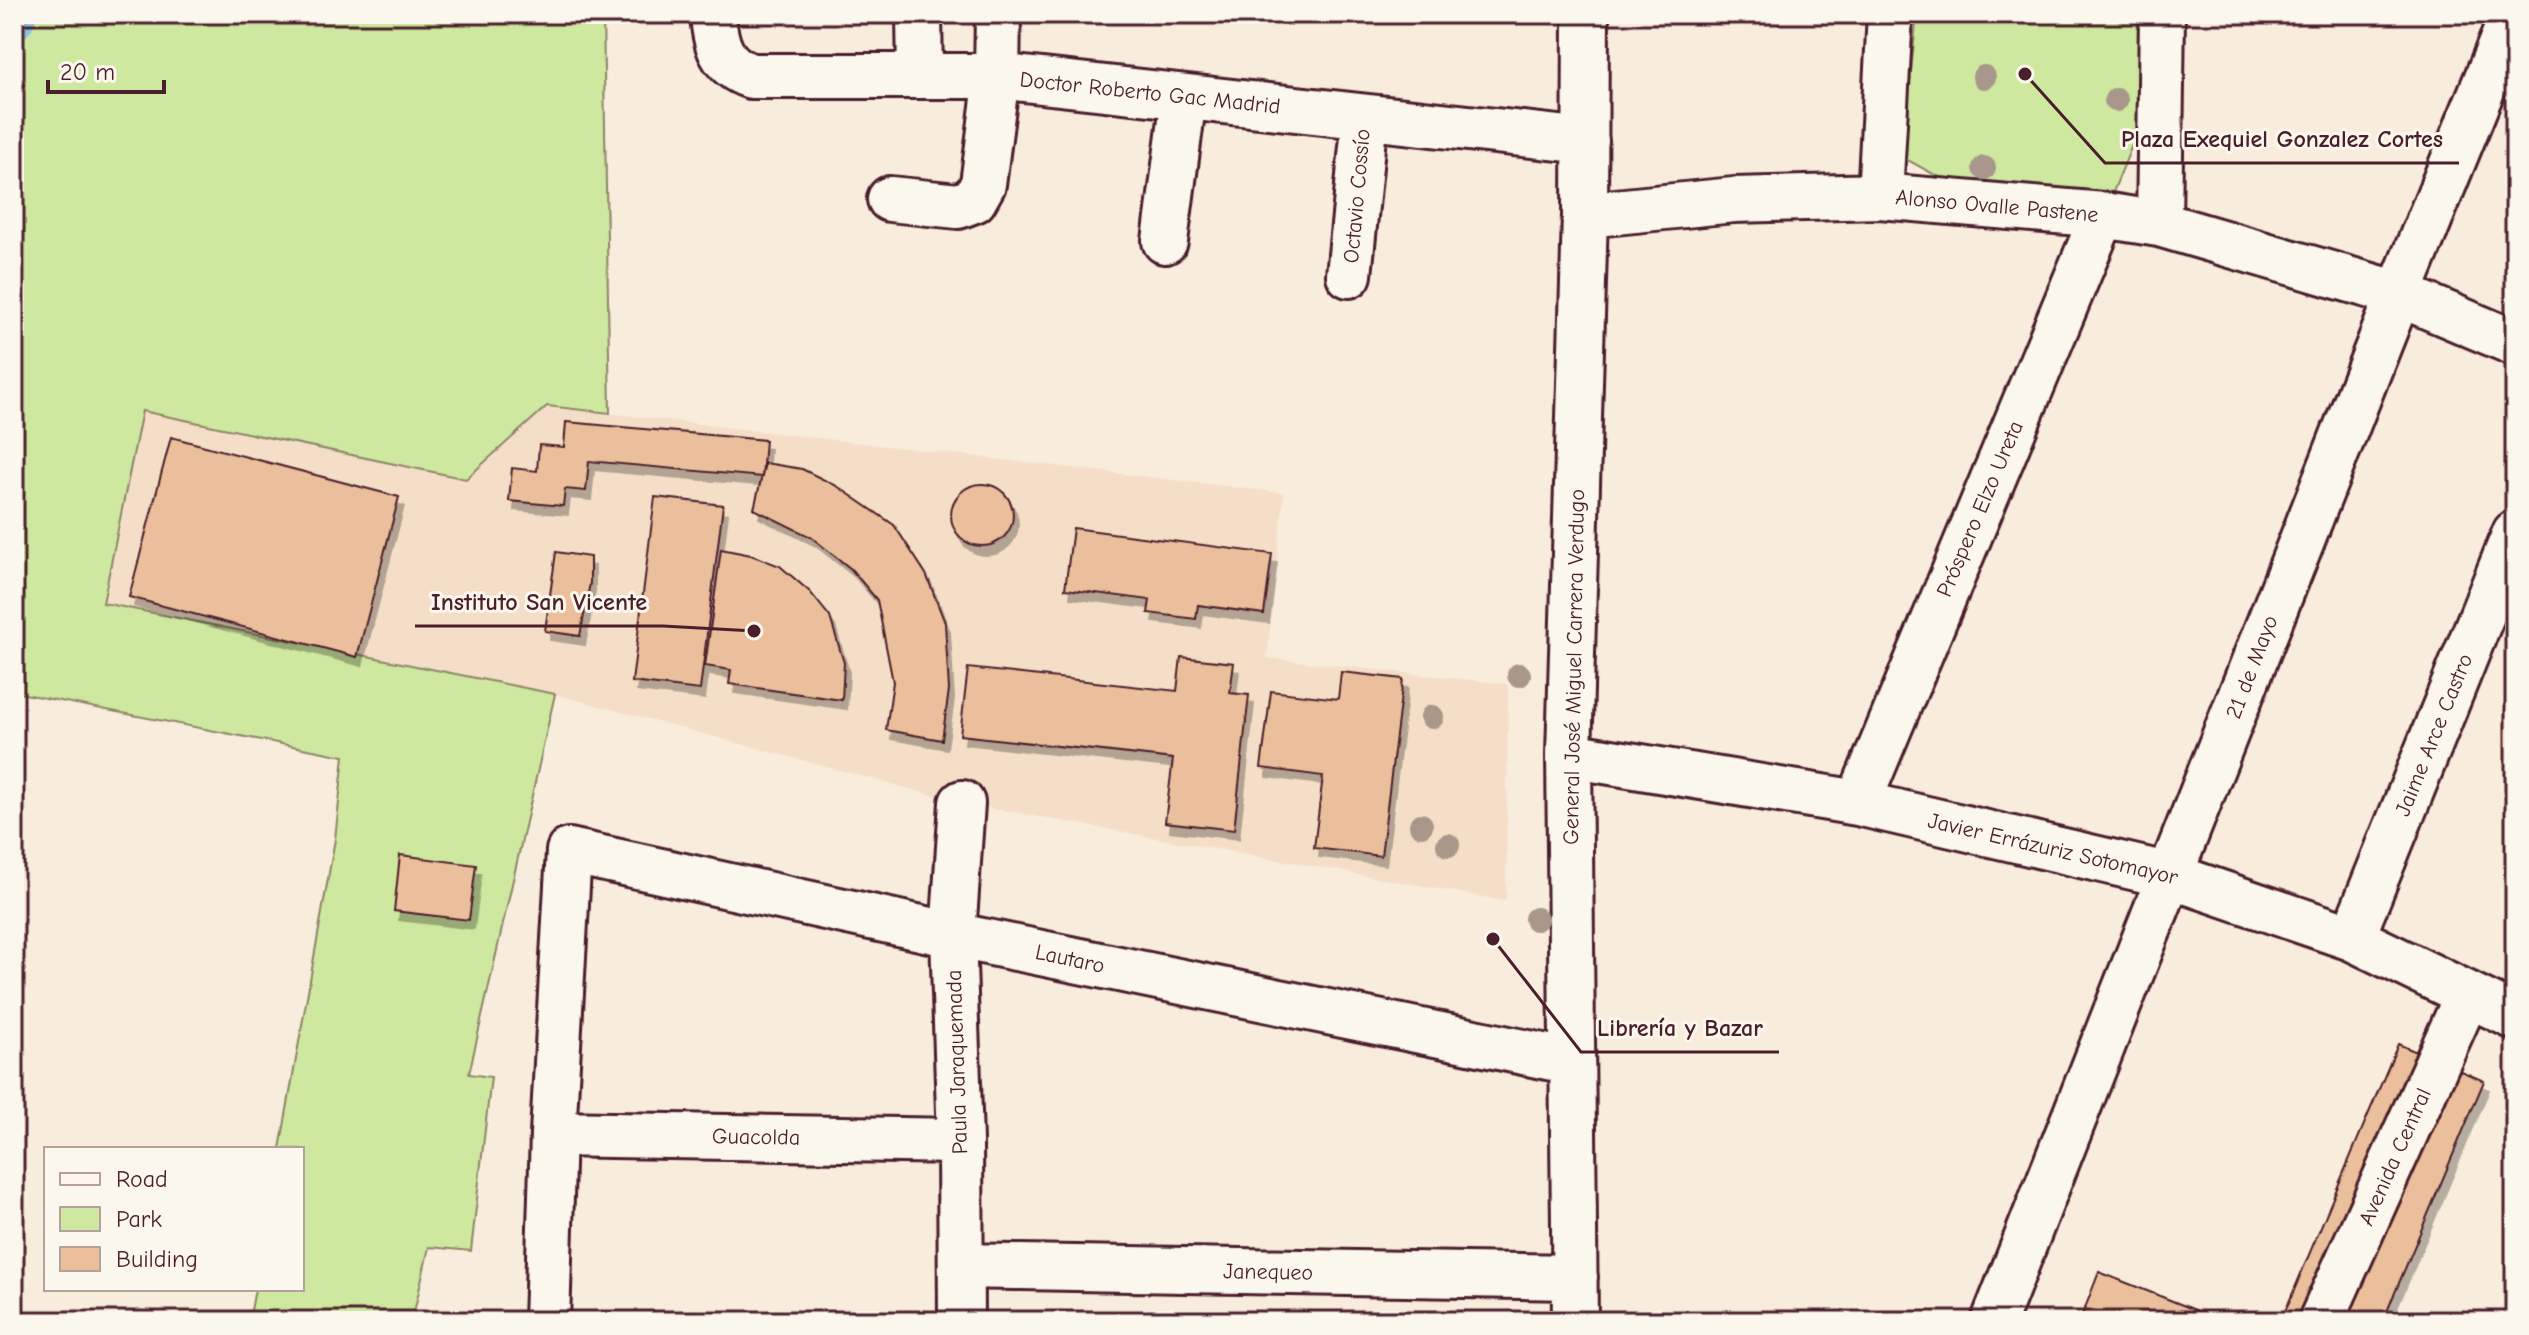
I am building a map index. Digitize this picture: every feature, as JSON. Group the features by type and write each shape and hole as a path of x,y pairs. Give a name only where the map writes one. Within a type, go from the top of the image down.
{"street":[{"path":"919,14 920,76"},
{"path":"890,199 958,206 974,200 983,184 997,76 998,14"},
{"name":"General José Miguel Carrera Verdugo","path":"1575,1321 1569,755 1585,215 1586,14"},
{"path":"1880,196 1890,14"},
{"path":"2159,224 2162,14"},
{"name":"21 de Mayo","path":"1994,1321 2399,294 2513,14"},
{"name":"Doctor Roberto Gac Madrid","path":"717,34 728,64 751,76 997,76 1586,141"},
{"path":"1165,241 1184,97"},
{"name":"Octavio Cossío","path":"1349,275 1365,117"},
{"name":"Alonso Ovalle Pastene","path":"1585,215 1734,200 1880,196 2103,215 2159,224 2399,294 2515,343"},
{"name":"Próspero Elzo Ureta","path":"1858,803 2103,215"},
{"name":"Jaime Arce Castro","path":"2352,938 2515,533"},
{"name":"Javier Errázuriz Sotomayor","path":"1569,755 1858,803 2171,876 2352,938 2515,1017"},
{"name":"Paula Jaraquemada","path":"961,1321 960,1141 953,935 962,803"},
{"name":"Lautaro","path":"553,1134 569,851 953,935 1572,1062"},
{"name":"Avenida Central","path":"2321,1321 2468,994"},
{"path":"547,1321 553,1134"},
{"name":"Guacolda","path":"553,1134 960,1141"},
{"name":"Janequeo","path":"961,1266 1575,1277"}],"shaded area":[{"path":"547,406 1284,493 1267,658 1508,684 1506,901 962,803 555,694 103,603 142,411 466,479"}],"green space":[{"path":"16,14 603,14 610,413 547,406 466,479 142,411 103,603 555,694 469,1074 491,1077 471,1251 429,1247 412,1321 249,1321 255,1291 304,1291 304,1147 280,1147 335,839 344,756 14,692"},
{"path":"1917,14 2143,14 2137,133 2109,202 1957,187 1902,157"}],"building":[{"path":"566,422 765,440 762,477 589,461 586,491 565,489 563,506 509,501 512,468 537,471 539,445 564,447"},
{"path":"171,437 399,497 357,657 129,597"},
{"path":"765,463 802,469 837,486 894,525 926,574 945,623 949,690 942,740 886,730 893,682 877,600 851,569 811,537 754,509"},
{"path":"982,484 994,486 1004,493 1011,503 1011,527 1004,537 994,544 982,546 970,544 960,537 953,527 951,515 953,503 960,493 970,486"},
{"path":"655,497 723,505 700,690 632,682"},
{"path":"1073,528 1272,554 1264,614 1198,605 1196,619 1148,613 1150,600 1065,589"},
{"path":"721,549 751,555 780,566 810,592 830,617 844,663 842,700 729,684 731,670 705,666"},
{"path":"556,552 590,557 590,583 580,636 545,631"},
{"path":"1181,657 1234,663 1230,693 1249,695 1234,830 1165,822 1173,759 960,735 968,668 1177,691"},
{"path":"1341,672 1403,679 1381,856 1314,848 1323,776 1261,768 1271,691 1338,699"},
{"path":"400,855 476,865 469,920 394,911"},
{"path":"2398,1044 2484,1081 2383,1321 2281,1321"},
{"path":"2099,1272 2223,1321 2080,1321"}],"waterway":[{"path":"14,20 16,14"}],"place":[{"name":"Plaza Exequiel Gonzalez Cortes","path":"2025,74"},
{"name":"Instituto San Vicente","path":"754,631"},
{"name":"Librería y Bazar","path":"1493,939"}]}
